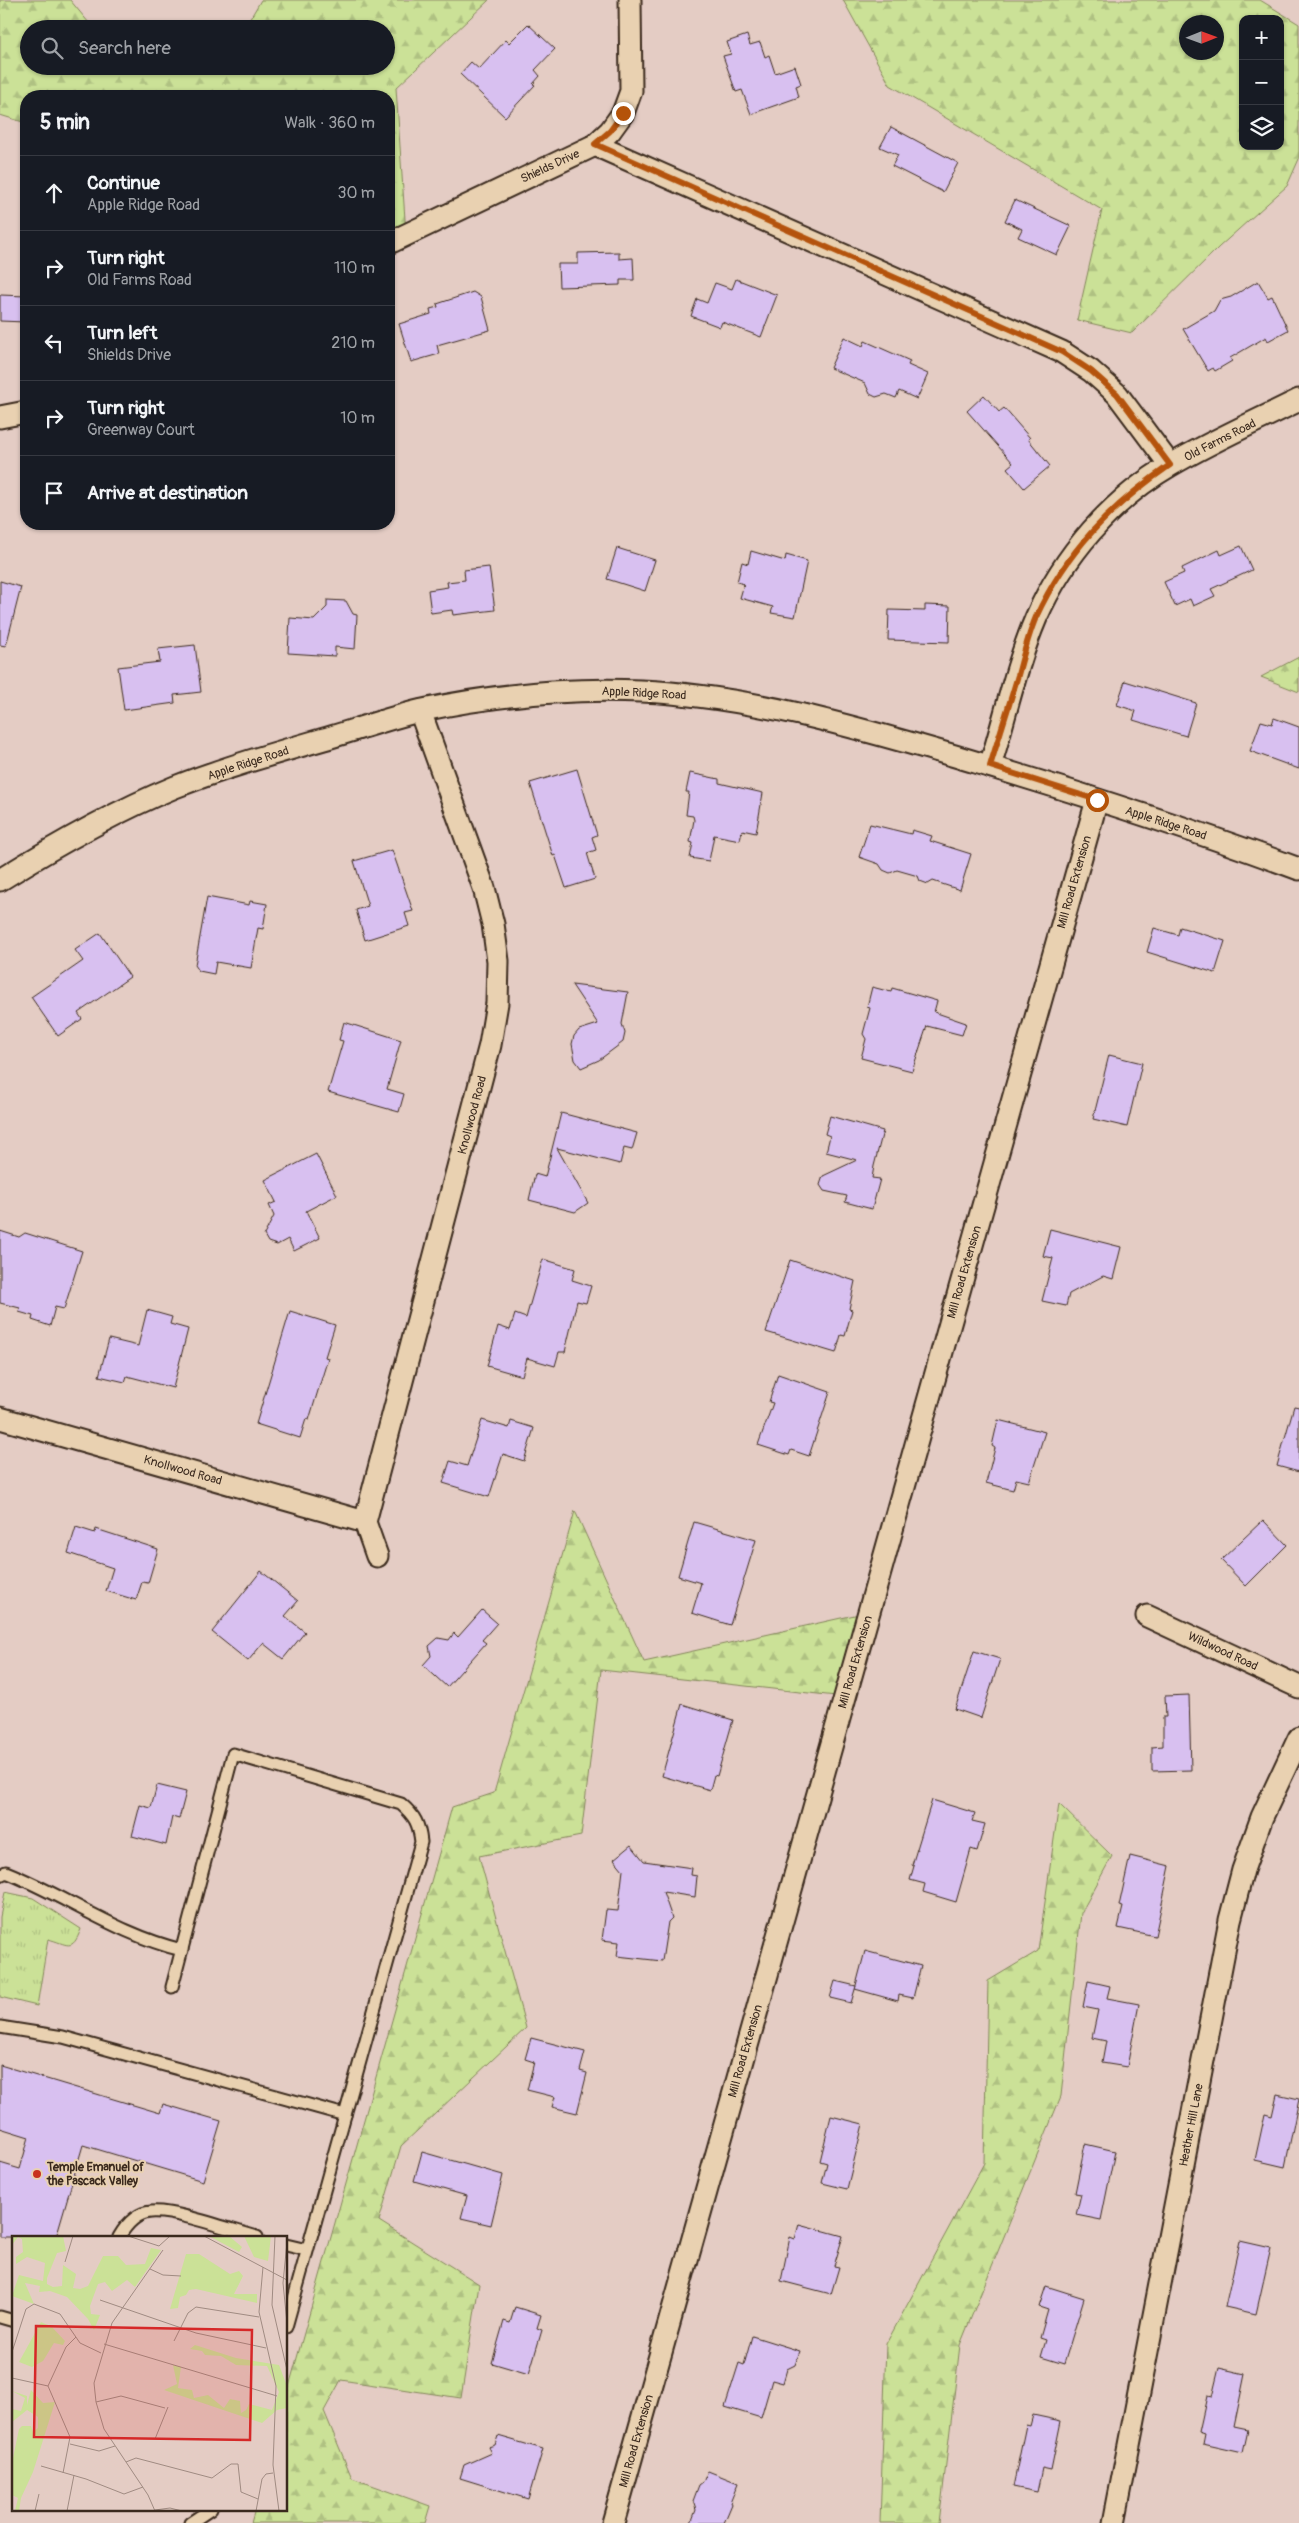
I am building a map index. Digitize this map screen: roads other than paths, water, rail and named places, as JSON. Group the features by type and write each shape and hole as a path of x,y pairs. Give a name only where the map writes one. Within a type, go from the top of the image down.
{"street":[{"path":"595,144 610,131 623,113 631,91 630,0"},
{"name":"Shields Drive","path":"395,240 595,144 1062,352 1091,371 1117,394 1170,465"},
{"name":"Old Farms Road","path":"990,766 1030,635 1055,581 1077,548 1103,518 1133,491 1170,465 1299,400"},
{"path":"0,417 20,413"},
{"name":"Apple Ridge Road","path":"0,880 46,851 108,817 173,788 240,764 420,711 474,700 558,692 642,691 698,696 753,704 862,729 990,766 1097,800 1299,869"},
{"name":"Knollwood Road","path":"0,1418 365,1522 490,1045 497,1003 498,961 493,924 484,888 420,711"},
{"name":"Mill Road Extension","path":"613,2523 1097,800"},
{"path":"365,1522 377,1556"},
{"name":"Wildwood Road","path":"1147,1616 1299,1687"},
{"name":"Heather Hill Lane","path":"1114,2523 1230,1920 1243,1870 1262,1817 1299,1738"}],"lane":[{"path":"172,1987 234,1754 401,1804 414,1816 420,1828 421,1842 288,2320"},
{"path":"0,1874 6,1872 35,1884 126,1932 182,1950"},
{"path":"0,2027 63,2037 345,2115"},
{"path":"120,2236 125,2227 136,2217 150,2212 167,2212 253,2236"},
{"path":"288,2245 307,2250"},
{"path":"190,2523 210,2510"}],"place":[{"name":"Temple Emanuel of the Pascack Valley","path":"37,2174"}]}
